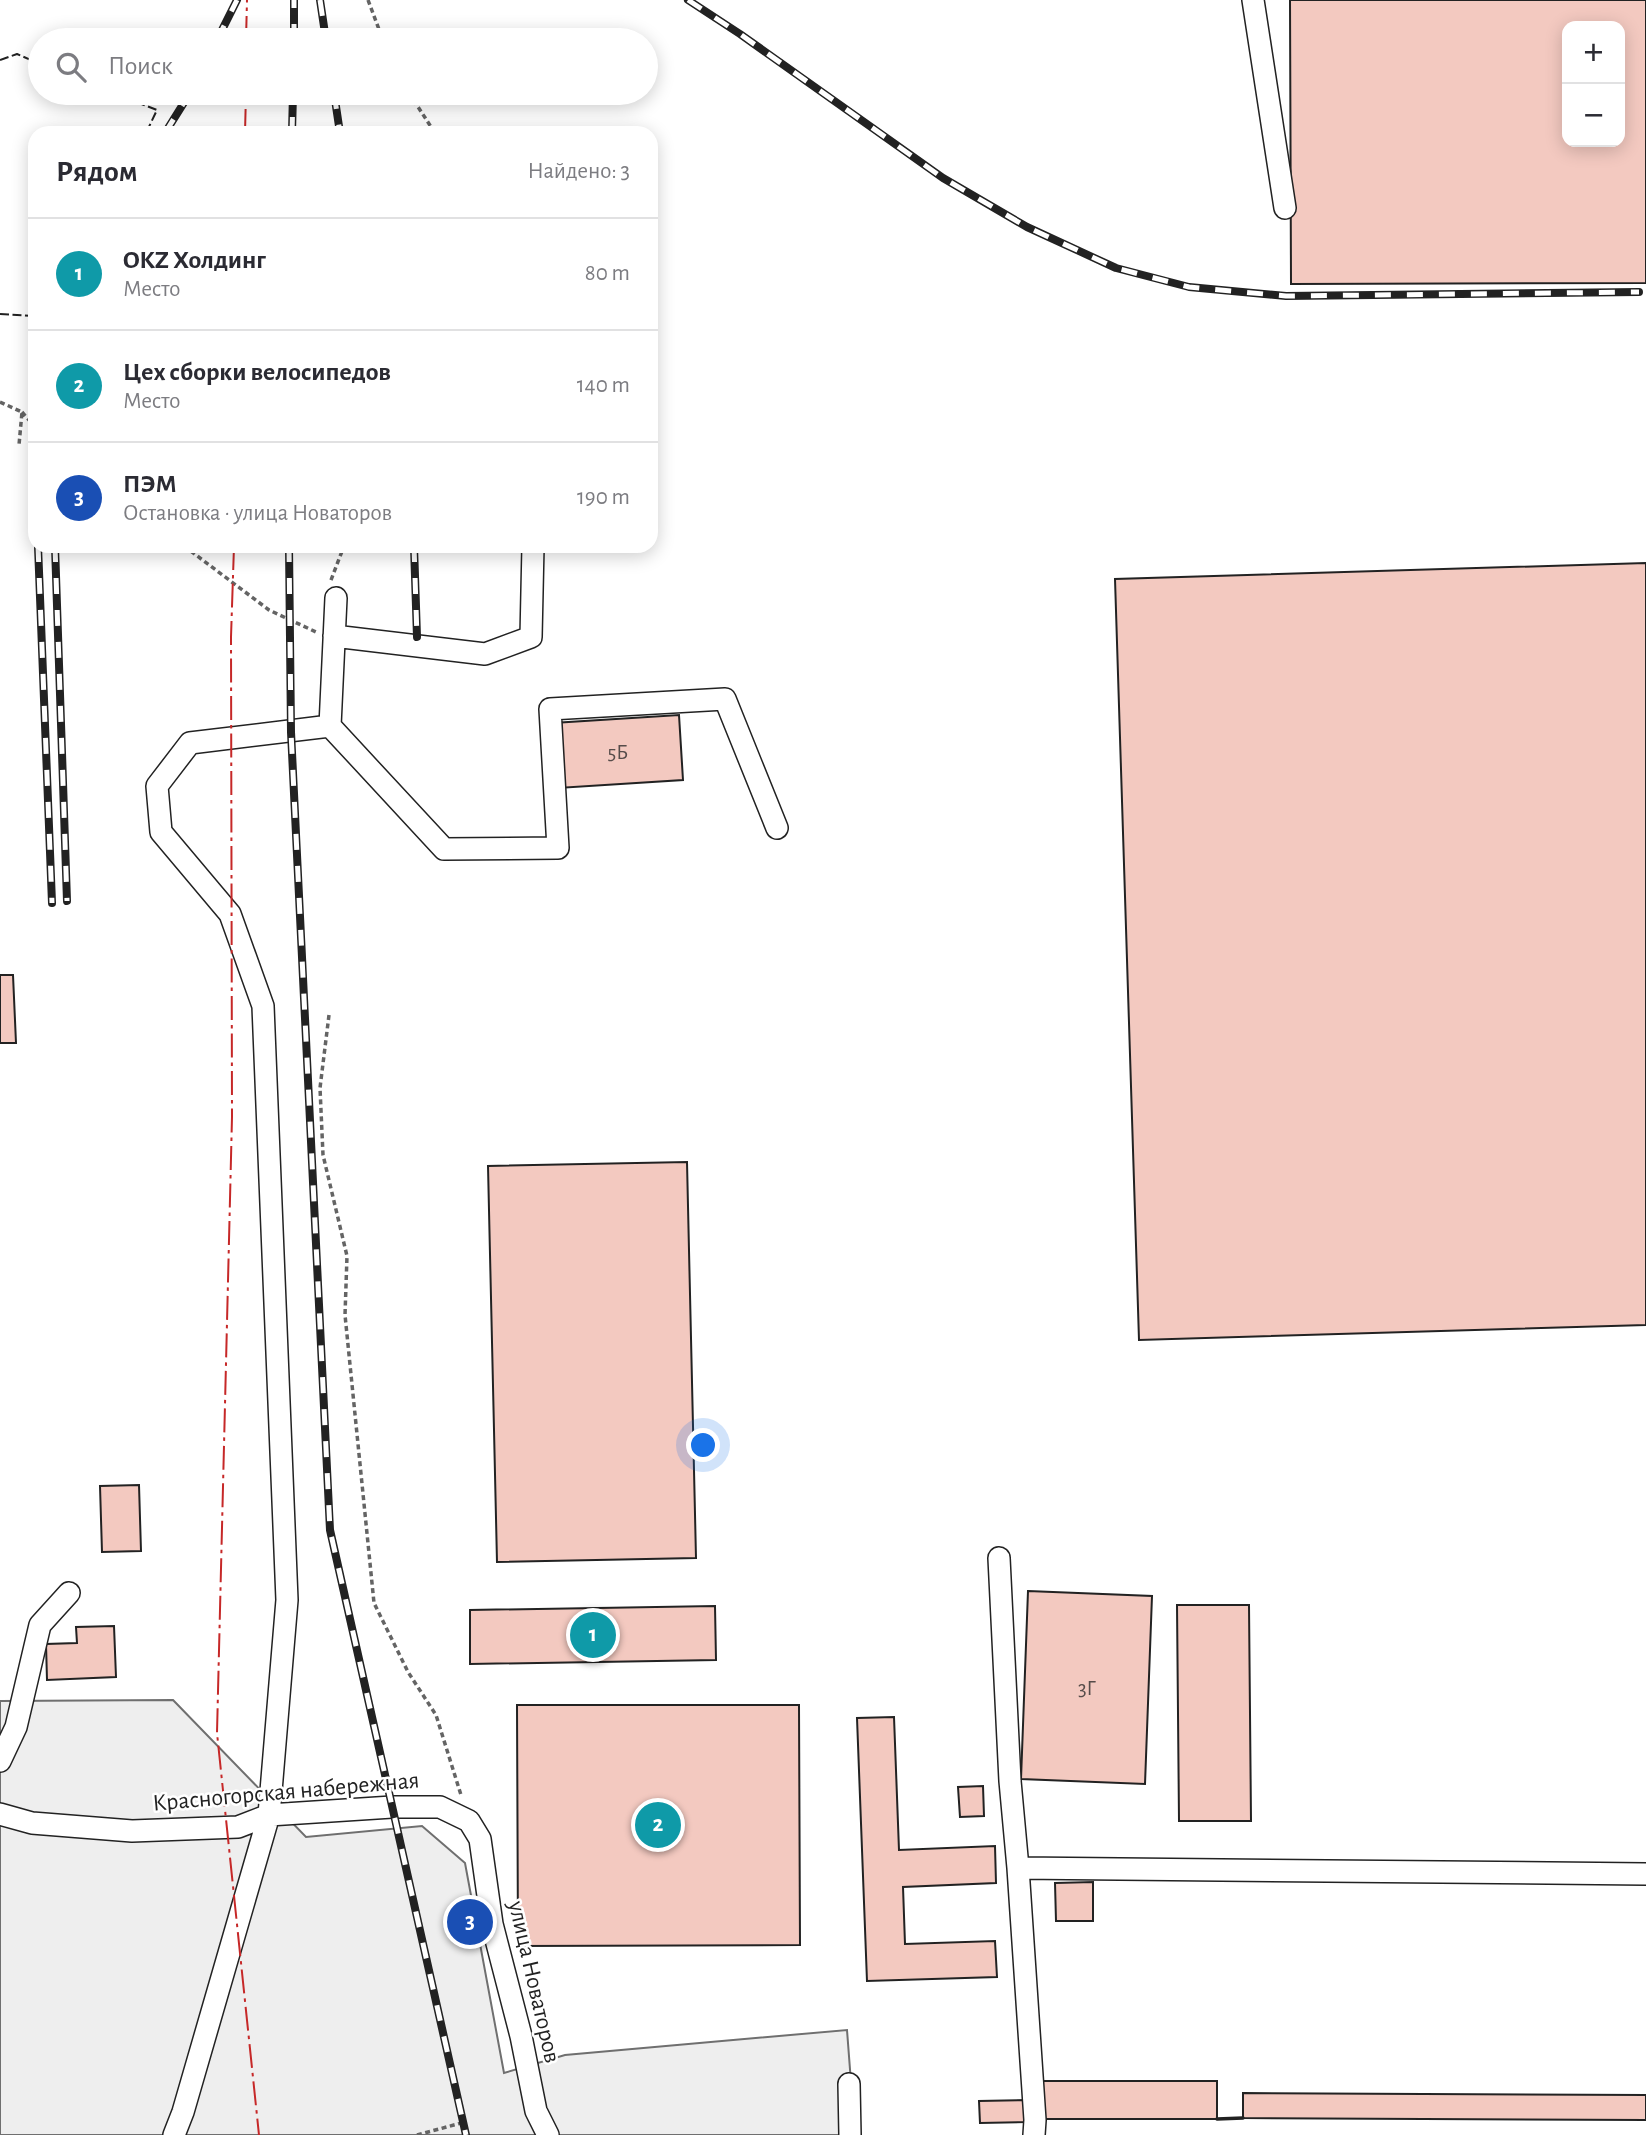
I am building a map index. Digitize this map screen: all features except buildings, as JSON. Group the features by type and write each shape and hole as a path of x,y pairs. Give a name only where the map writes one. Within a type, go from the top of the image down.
{"street":[{"path":"1253,0 1285,208"},
{"path":"334,636 485,654 531,637 533,553"},
{"path":"336,598 330,726 444,849 558,848 550,709 725,699 777,828"},
{"path":"174,2135 269,1815 287,1600 263,1006 230,914 161,832 158,786 190,743 330,726"},
{"path":"999,1558 1010,1781 1034,2135"},
{"path":"0,1761 16,1727 40,1625 69,1593"},
{"name":"Краcногорская набережная","path":"0,1814 32,1823 132,1831 238,1827 269,1815 392,1807 440,1807 474,1830"},
{"name":"улица Новаторов","path":"474,1830 492,1924 521,2036 536,2111 548,2135"},
{"path":"1018,1868 1646,1874"},
{"path":"849,2084 850,2135"}],"path":[{"path":"368,0 378,28"},
{"path":"417,105 430,126"},
{"path":"0,402 22,412 28,419"},
{"path":"19,445 22,412"},
{"path":"193,553 269,610 311,631 334,636"},
{"path":"336,598 330,583 341,553"},
{"path":"329,1015 320,1088 323,1155 347,1256 345,1315 374,1603 408,1672 436,1715 474,1830"},
{"path":"417,2135 465,2122"}],"shaded area":[{"path":"173,1700 306,1837 422,1826 465,1863 504,2073 565,2055 847,2030 855,2135 0,2135 0,1701"}],"railway":[{"path":"223,28 237,0"},
{"path":"294,0 294,28"},
{"path":"320,0 324,28"},
{"path":"688,0 943,178 1027,227 1116,268 1189,287 1286,296 1639,292"},
{"path":"169,126 182,105"},
{"path":"292,126 293,105"},
{"path":"336,105 339,126"},
{"path":"38,553 52,903"},
{"path":"55,553 67,901"},
{"path":"289,553 291,732 330,1530 466,2135"},
{"path":"414,553 417,637"}],"fence":[{"path":"0,60 17,54 28,59"},
{"path":"144,105 157,110 149,126"},
{"path":"0,314 28,316"}],"wall":[{"path":"1217,2119 1243,2118"}],"power":[{"path":"246,28 247,0"},
{"path":"245,126 246,105"},
{"path":"234,553 231,637 232,1117 217,1733 259,2135"}],"place":[{"name":"OKZ Холдинг","path":"593,1635"},
{"name":"Цех сборки велосипедов","path":"658,1825"},
{"name":"ПЭМ","path":"470,1922"}]}
